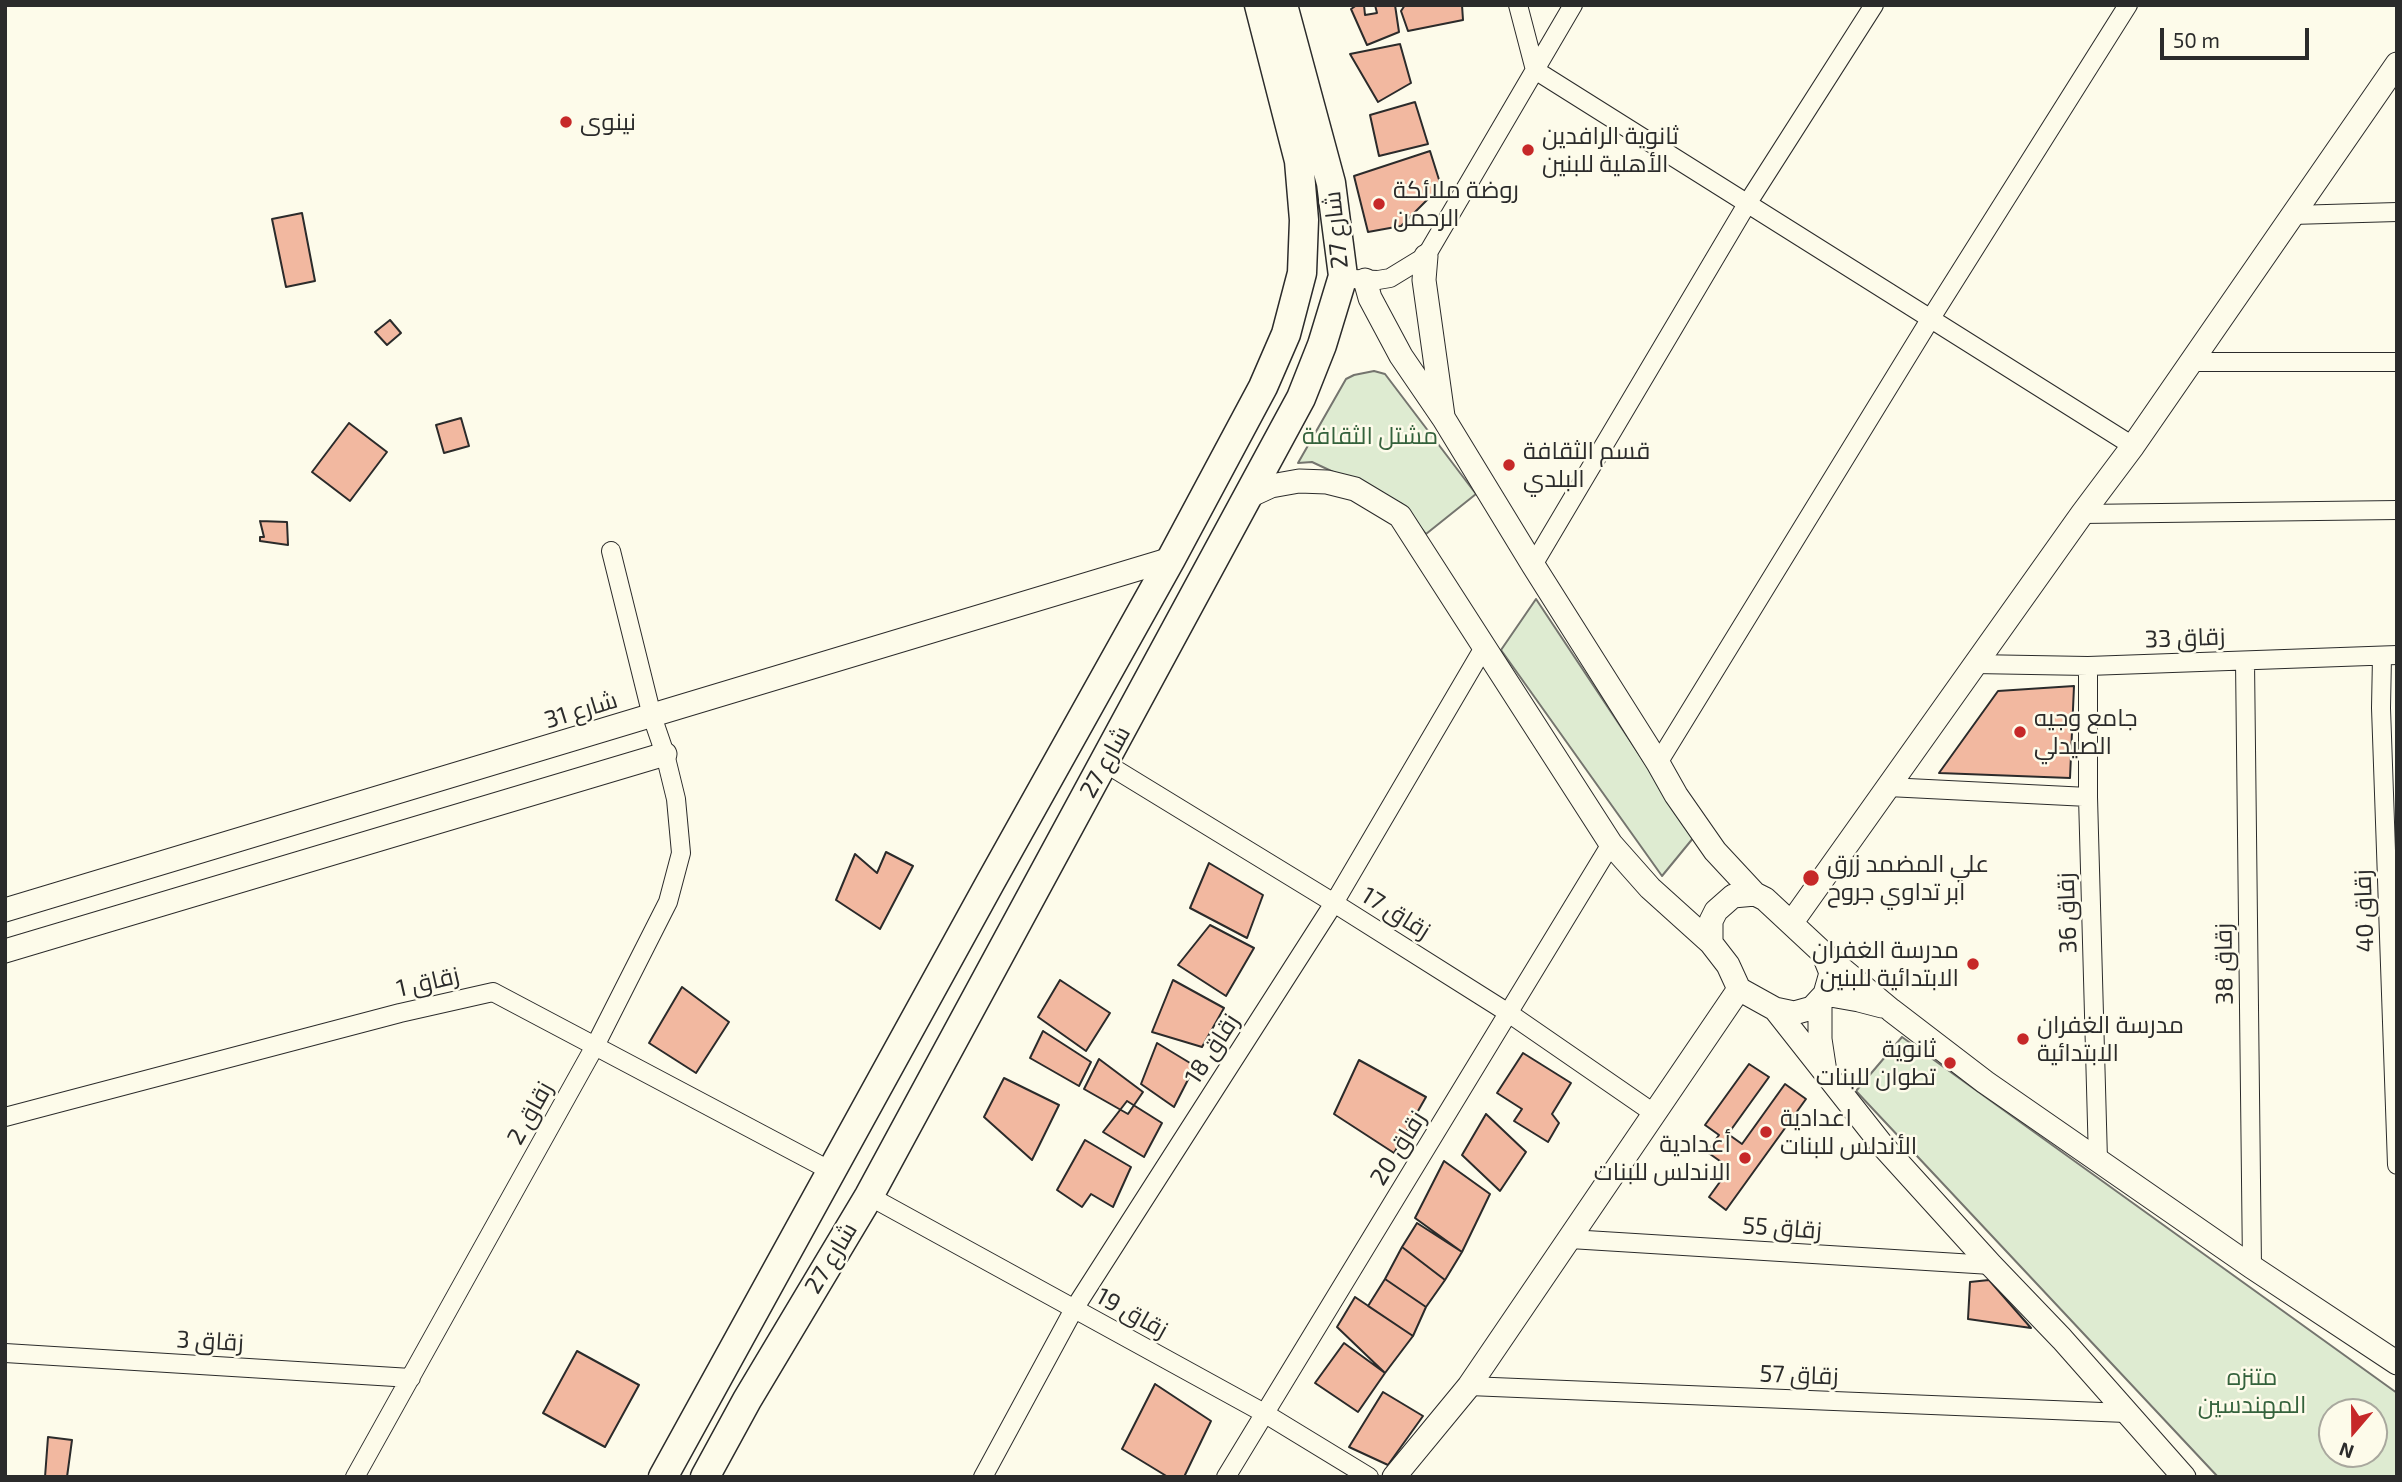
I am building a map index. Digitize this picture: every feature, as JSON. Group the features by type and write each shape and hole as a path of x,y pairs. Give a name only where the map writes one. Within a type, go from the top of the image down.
{"main road":[{"name":"شارع 27","path":"663,1477 1171,559 1263,387 1286,334 1302,273 1304,219 1299,160 1259,5"},
{"name":"شارع 27","path":"705,1477 747,1399 869,1196 1105,763 1301,398 1322,345 1354,278 1283,5"},
{"path":"990,883 1027,902"}],"street":[{"path":"1518,5 1535,70 2133,446"},
{"path":"1444,419 1424,280 1426,256 1573,5"},
{"path":"1533,565 1748,205 1874,5"},
{"path":"1658,763 1931,318 2128,5"},
{"path":"1791,922 2133,446 2397,64"},
{"path":"2292,215 2397,212"},
{"path":"1354,278 1390,278 1426,256"},
{"path":"1354,278 1370,298 1401,356 1444,419 1676,795 1698,828 1755,894 1765,899 1823,953 1891,1010 1985,1082 2252,1267 2397,1363"},
{"path":"2191,362 2397,362"},
{"path":"1245,498 1271,486 1318,481 1355,489 1399,516 1611,844 1650,888 1711,943 1728,965 1739,989 1784,1012 1803,1012 1823,998 1859,999 1891,1010"},
{"path":"2082,514 2397,510"},
{"name":"زقاق 2","path":"355,1477 595,1046 668,902 681,853 676,799 652,716 611,551"},
{"name":"شارع 31","path":"5,910 1171,559"},
{"name":"زقاق 18","path":"983,1477 1074,1309 1334,903 1483,649"},
{"name":"زقاق 33","path":"1975,664 2088,666 2389,655"},
{"name":"زقاق 40","path":"2389,655 2381,708 2397,1165"},
{"name":"زقاق 38","path":"2245,661 2252,1267"},
{"name":"زقاق 36","path":"2088,666 2088,797 2098,1160"},
{"path":"5,951 665,754"},
{"name":"زقاق 17","path":"1105,763 1510,1014 1656,1114"},
{"path":"1888,788 2088,797"},
{"name":"زقاق 20","path":"1226,1477 1611,844"},
{"path":"1711,943 1711,921 1716,911 1733,896 1755,894"},
{"path":"1823,953 1830,973 1823,998 1820,1039 1826,1075"},
{"path":"1394,1477 1469,1386 1739,989"},
{"name":"زقاق 1","path":"5,1117 400,1013 493,992 831,1171"},
{"path":"1775,1009 1883,1146 2062,1339 2184,1477"},
{"name":"زقاق 19","path":"869,1196 1264,1413 1369,1477"},
{"name":"زقاق 55","path":"1570,1239 1991,1265"},
{"name":"زقاق 3","path":"5,1353 411,1378"},
{"name":"زقاق 57","path":"1469,1386 2126,1413"}],"green space":[{"name":"مشتل الثقافة","path":"1374,371 1385,374 1476,494 1426,534 1402,504 1312,462 1298,463 1346,379"},
{"path":"1536,599 1694,837 1662,876 1501,650"},
{"name":"متنزه المهندسين","path":"1902,1037 2397,1393 2397,1477 2218,1477 1856,1091"}],"building":[{"path":"1364,5 1365,15 1377,13 1375,5 1395,5 1399,32 1367,45 1351,9"},
{"path":"1405,5 1462,5 1463,20 1408,31 1401,11"},
{"path":"1400,44 1411,83 1378,102 1350,54"},
{"path":"1415,102 1428,144 1379,156 1370,115"},
{"path":"1430,151 1441,186 1401,226 1368,232 1354,176"},
{"path":"302,213 315,281 286,287 272,219"},
{"path":"390,320 401,333 387,345 375,332"},
{"path":"461,418 469,446 444,453 436,425"},
{"path":"349,423 387,452 350,501 312,472"},
{"path":"260,521 287,522 288,545 260,541 260,537 264,537"},
{"name":"جامع وجيه الصيدلي","path":"2074,686 2070,778 1939,773 1998,691"},
{"path":"886,852 913,866 880,929 836,900 855,854 877,873"},
{"path":"1209,863 1263,895 1247,938 1190,908"},
{"path":"1210,925 1254,948 1226,996 1178,965"},
{"path":"1060,980 1110,1013 1086,1051 1038,1017"},
{"path":"1173,980 1224,1008 1202,1047 1152,1032"},
{"path":"682,987 729,1022 696,1073 649,1043"},
{"path":"1043,1031 1091,1062 1079,1086 1030,1058"},
{"path":"1157,1043 1195,1066 1174,1107 1141,1084"},
{"path":"1523,1053 1571,1083 1552,1114 1559,1123 1548,1142 1514,1121 1522,1109 1497,1093"},
{"path":"1099,1059 1143,1092 1128,1114 1084,1089"},
{"path":"1359,1060 1426,1097 1394,1153 1334,1114"},
{"path":"1749,1064 1769,1077 1728,1134 1742,1144 1785,1084 1806,1099 1726,1210 1709,1197 1730,1168 1707,1152 1719,1135 1705,1125"},
{"path":"1004,1078 1059,1105 1032,1160 984,1117"},
{"path":"1127,1101 1162,1123 1144,1157 1103,1132"},
{"path":"1486,1114 1526,1152 1500,1191 1462,1155"},
{"path":"1085,1140 1131,1167 1113,1207 1091,1194 1082,1207 1057,1190"},
{"path":"1444,1161 1490,1194 1462,1252 1415,1218"},
{"path":"1417,1223 1462,1252 1445,1280 1402,1247"},
{"path":"1402,1247 1445,1280 1426,1307 1385,1279"},
{"path":"1385,1279 1426,1307 1413,1336 1368,1306"},
{"path":"1989,1280 2031,1328 1968,1319 1970,1282"},
{"path":"1355,1297 1413,1336 1385,1373 1337,1327"},
{"path":"1344,1343 1385,1373 1358,1412 1315,1383"},
{"path":"577,1351 639,1385 605,1447 543,1413"},
{"path":"1155,1384 1211,1421 1184,1477 1168,1477 1122,1449"},
{"path":"1383,1392 1423,1416 1388,1465 1349,1447"},
{"path":"48,1437 72,1440 67,1477 45,1477"}],"place":[{"name":"نينوى","path":"566,122"},
{"name":"ثانوية الرافدين الأهلية للبنين","path":"1528,150"},
{"name":"روضة ملائكة الرحمن","path":"1379,204"},
{"name":"قسم الثقافة البلدي","path":"1509,465"},
{"name":"جامع وجيه الصيدلي","path":"2020,732"},
{"name":"علي المضمد زرق ابر تداوي جروح","path":"1811,878"},
{"name":"مدرسة الغفران الابتدائية للبنين","path":"1973,964"},
{"name":"مدرسة الغفران الابتدائية","path":"2023,1039"},
{"name":"ثانوية تطوان للبنات","path":"1950,1063"},
{"name":"اعدادية الأندلس للبنات","path":"1766,1132"},
{"name":"أعدادية الاندلس للبنات","path":"1745,1158"}]}
